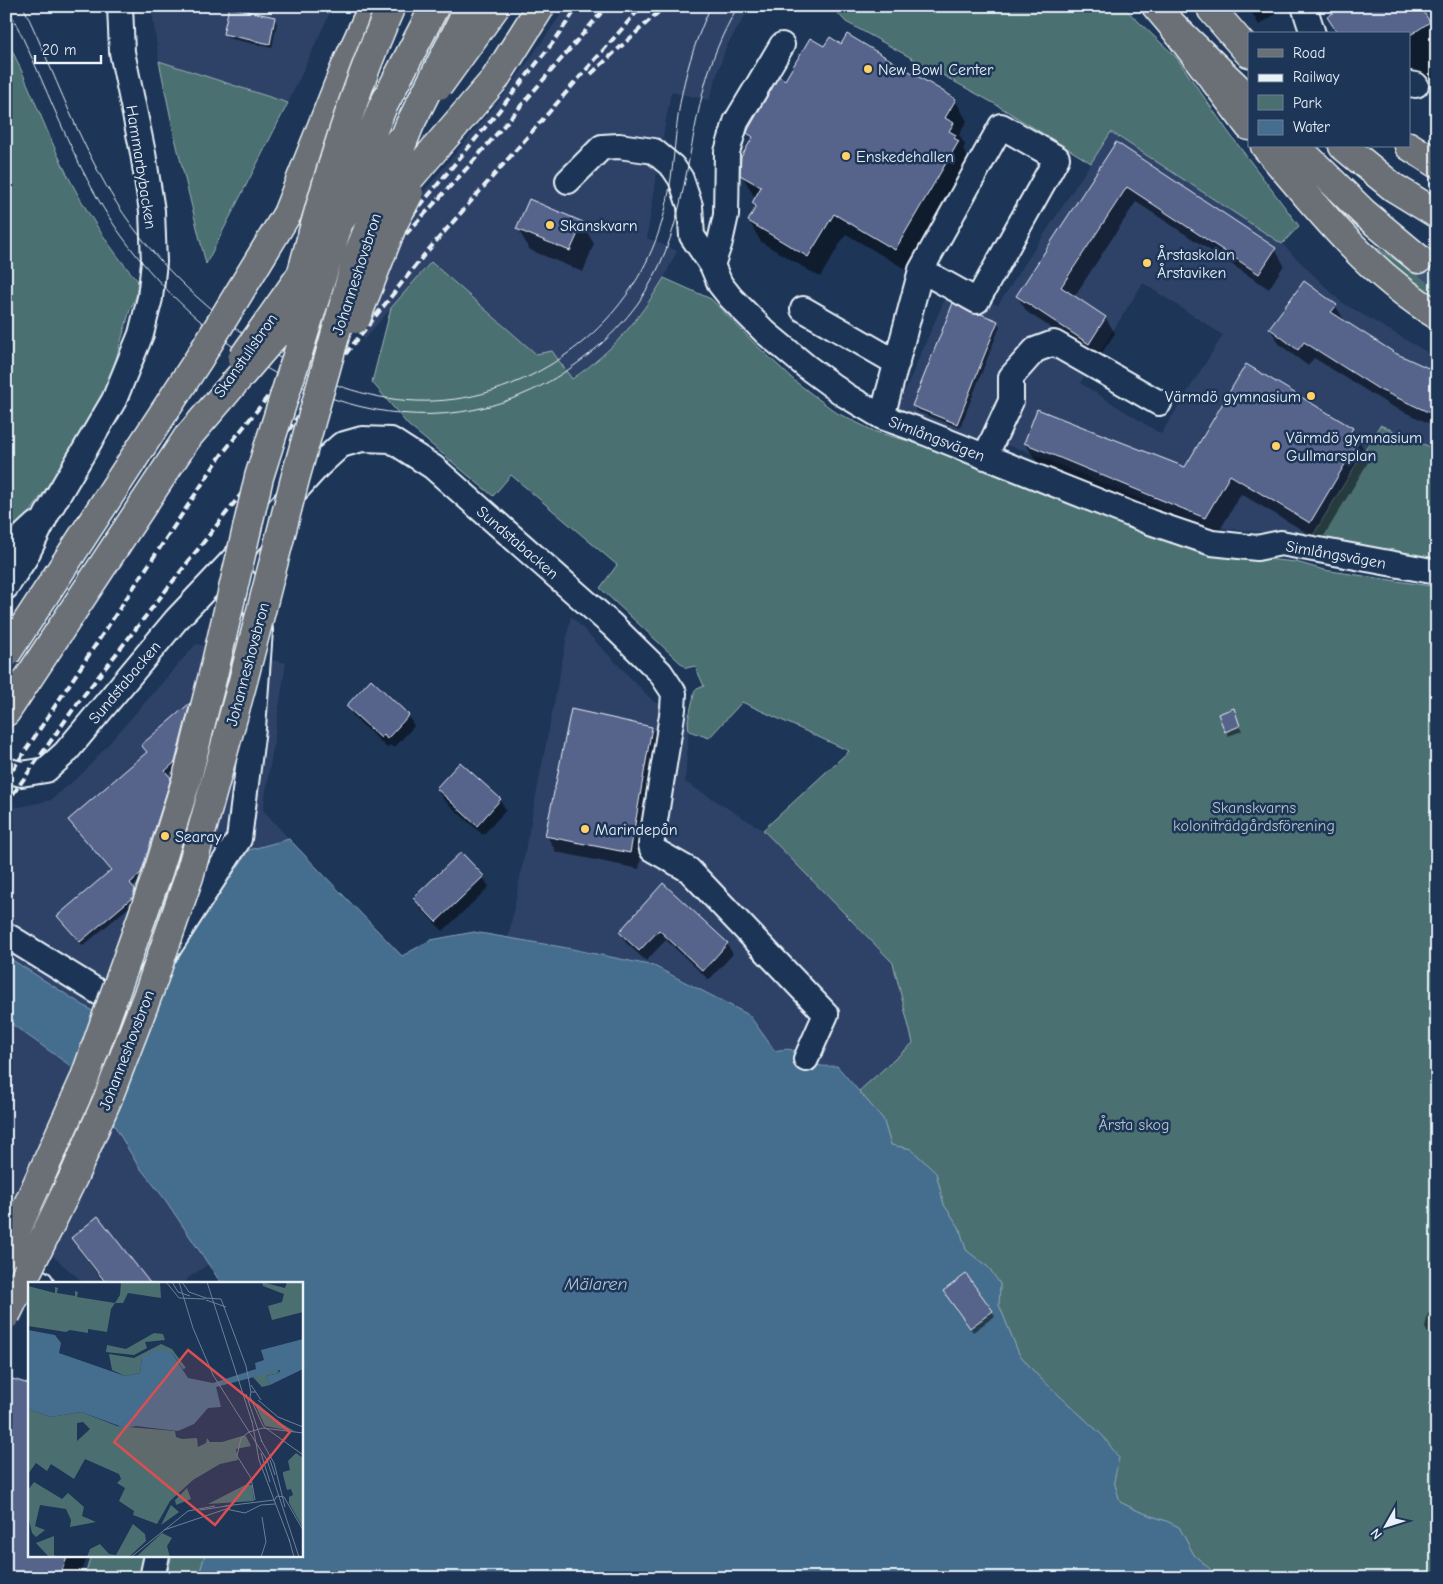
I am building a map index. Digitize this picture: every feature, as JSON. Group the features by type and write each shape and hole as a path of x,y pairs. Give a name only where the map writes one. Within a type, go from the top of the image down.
{"main road":[{"path":"287,214 345,68 372,6"},
{"path":"259,477 269,399 305,258 357,92 390,6"},
{"path":"6,654 200,357 287,214 406,6"},
{"name":"Johanneshovsbron","path":"6,1253 84,1080 158,872 186,778 212,680 259,477 350,187 382,108 435,6"},
{"name":"Johanneshovsbron","path":"6,1315 73,1178 104,1107 150,990 189,877 243,681 295,479 358,257 410,124 470,6"},
{"name":"Skanstullsbron","path":"6,712 187,438 273,314 496,6"},
{"path":"295,479 393,224 455,110 523,6"},
{"path":"187,438 496,79 541,6"},
{"path":"1211,8 1248,36"},
{"path":"1211,8 1248,53"},
{"path":"1164,16 1248,98"},
{"path":"1164,16 1248,125"},
{"path":"1410,147 1437,164"},
{"path":"1267,148 1358,254 1420,305 1437,315"},
{"path":"1298,148 1364,213 1419,259"},
{"path":"1345,148 1393,187 1437,214"}],"street":[{"name":"Hammarbybacken","path":"6,587 25,558 47,514 114,400 141,334 150,298 154,262 152,211 143,154 122,52 120,6"},
{"path":"1304,6 1312,32"},
{"path":"712,265 720,242 726,215 727,152 736,122 782,46"},
{"path":"882,417 921,270 1001,126 1057,158 977,301 921,270"},
{"name":"Simlångsvägen","path":"568,181 602,147 619,146 654,151 673,167 681,179 690,206 692,236 712,265 720,284 731,298 766,333 807,367 845,395 882,417 1150,522 1212,543 1257,548 1280,543 1437,572"},
{"path":"803,309 897,363"},
{"path":"985,457 1011,401 1011,377 1035,350 1054,343 1159,403"},
{"name":"Sundstabacken","path":"6,770 21,774 46,770 65,754 176,620 317,466 342,445 362,439 391,440 433,468 612,625 660,672 674,693 671,728 651,845 652,849 689,870 826,1014 806,1059"},
{"name":"Hammarbybacken","path":"6,552 47,514"},
{"path":"6,935 100,992 145,985 239,839 253,728 260,630 253,592 230,563"},
{"path":"6,1264 39,1282"},
{"path":"152,1578 157,1556"}],"shaded area":[{"path":"151,6 333,6 288,103 159,61"},
{"path":"567,6 751,6 726,47 709,100 671,92 647,238 677,251 664,278 629,330 610,349 571,379 559,360 536,354 431,262 362,342 416,201 508,90"},
{"name":"Värmdö gymnasium","path":"1111,132 1282,244 1341,302 1437,358 1437,450 1380,425 1312,537 1204,526 1024,450 957,432 897,409 949,289 998,305","holes":["1143,283 1223,335 1161,434 1080,383"]},
{"path":"571,616 654,702 690,713 685,782 763,830 893,963 913,1043 859,1091 837,1066 818,1065 806,1059 795,1050 785,1048 775,1051 749,1015 654,966 567,948 508,939"},
{"path":"196,644 286,663 263,810 289,839 249,850 175,962 141,1042 6,956 6,806 20,807 51,800 84,772"},
{"path":"6,1020 120,1101 113,1123 137,1164 164,1198 209,1264 189,1277 186,1282 83,1282 6,1216"}],"green space":[{"path":"831,6 1122,6 1176,57 1229,133 1299,226 1282,244 1111,132 1091,163 995,104 846,22"},
{"path":"6,38 72,184 108,242 138,281 136,297 130,310 105,397 19,530 9,536 6,535"},
{"path":"159,61 288,103 206,264 174,134"},
{"path":"1366,240 1424,279 1437,260 1437,302 1393,269"},
{"name":"Årsta skog","path":"431,262 536,354 552,351 572,379 600,357 624,334 664,278 711,299 796,382 837,413 876,432 994,465 1196,552 1296,562 1324,570 1437,587 1437,1578 1216,1578 1210,1569 1194,1555 1179,1527 1120,1502 1114,1481 1118,1458 1103,1436 1037,1375 1019,1354 999,1305 1000,1284 989,1268 966,1250 959,1227 944,1205 936,1173 911,1149 891,1145 883,1119 859,1091 913,1043 893,963 763,830 849,751 742,702 709,738 689,731 688,721 695,690 704,686 695,666 686,668 600,588 617,565 511,475 493,496 408,425 372,382 391,308"},
{"path":"1380,425 1437,450 1437,560 1312,537"},
{"path":"91,1556 144,1556 138,1578 84,1578"},
{"path":"172,1556 205,1556 198,1578 166,1578"}],"water":[{"name":"Mälaren","path":"289,839 402,956 431,940 474,932 567,948 654,966 749,1015 775,1051 790,1049 817,1065 837,1066 883,1119 891,1145 911,1149 936,1173 944,1205 959,1227 966,1250 989,1268 1000,1284 999,1305 1019,1354 1037,1375 1103,1436 1119,1458 1114,1481 1120,1502 1179,1527 1194,1555 1210,1569 1216,1578 198,1578 205,1556 302,1556 302,1282 220,1282 164,1198 137,1164 113,1123 120,1101 6,1020 6,956 141,1042 175,962 249,850"}],"building":[{"path":"1344,6 1420,6 1430,22 1412,34 1410,32 1337,32 1327,17"},
{"path":"229,7 275,17 270,44 223,34"},
{"name":"Enskedehallen","path":"847,34 956,99 945,118 954,123 949,131 956,135 954,138 959,141 895,250 834,214 808,257 748,221 756,206 752,203 761,187 740,175 741,157 753,137 747,133 749,128 779,76 785,80 810,38 824,46 830,37 841,44"},
{"path":"1116,142 1276,248 1259,274 1127,187 1061,287 1106,317 1089,344 1016,296"},
{"name":"Skanskvarn","path":"529,199 583,222 570,251 516,229"},
{"path":"1304,281 1337,305 1331,312 1395,353 1437,372 1437,416 1380,390 1304,342 1298,350 1269,328"},
{"path":"953,303 971,313 981,314 998,321 957,424 912,406"},
{"name":"Värmdö gymnasium Gullmarsplan","path":"1246,364 1353,428 1350,433 1360,439 1310,523 1230,475 1205,518 1024,443 1037,409 1185,467"},
{"path":"371,679 409,715 387,739 384,735 381,738 346,706"},
{"path":"190,703 175,762 165,771 171,778 141,873 130,883 135,889 133,897 80,942 57,916 111,870 68,820 147,752 141,745"},
{"path":"1234,708 1240,726 1225,732 1218,714"},
{"path":"571,709 652,727 630,853 545,836"},
{"path":"460,762 501,799 477,826 436,788"},
{"path":"461,852 484,876 436,922 413,898"},
{"path":"663,883 728,943 703,971 659,930 639,951 619,932"},
{"path":"98,1216 149,1282 105,1282 71,1238"},
{"path":"966,1274 993,1311 970,1328 943,1291"},
{"path":"6,1377 28,1384 28,1556 68,1556 59,1578 6,1578"}],"tunnel":[{"path":"1419,259 1437,272"}],"tram line":[{"path":"7,6 74,152 103,208 121,235 159,281 202,323 251,359 303,387 359,406 416,414 475,409 533,390 563,373 591,353 627,317 654,277 665,252 681,199 697,117 710,67 727,26 738,6"},
{"path":"23,6 76,127 106,185 123,213 143,240 176,277 199,299 238,330 272,353 307,372 342,387 379,397 416,401 454,399 493,391 532,375 574,349 586,339 610,316 630,290 652,250 666,208 684,82 694,49 711,6"}],"railway":[{"path":"6,780 222,454 428,196 498,112 555,40 578,6"},
{"path":"406,234 469,166 607,6"},
{"path":"6,804 77,704 274,452 309,400 424,255 642,6"},
{"path":"591,74 665,6"}],"place":[{"name":"New Bowl Center","path":"868,69"},
{"name":"Enskedehallen","path":"846,156"},
{"name":"Skanskvarn","path":"550,225"},
{"name":"Årstaskolan Årstaviken","path":"1147,263"},
{"name":"Värmdö gymnasium","path":"1311,396"},
{"name":"Värmdö gymnasium Gullmarsplan","path":"1276,446"},
{"name":"Marindepån","path":"585,829"},
{"name":"Searay","path":"165,836"}],"park label":[{"name":"Skanskvarns koloniträdgårdsförening","path":"1254,816"}]}
